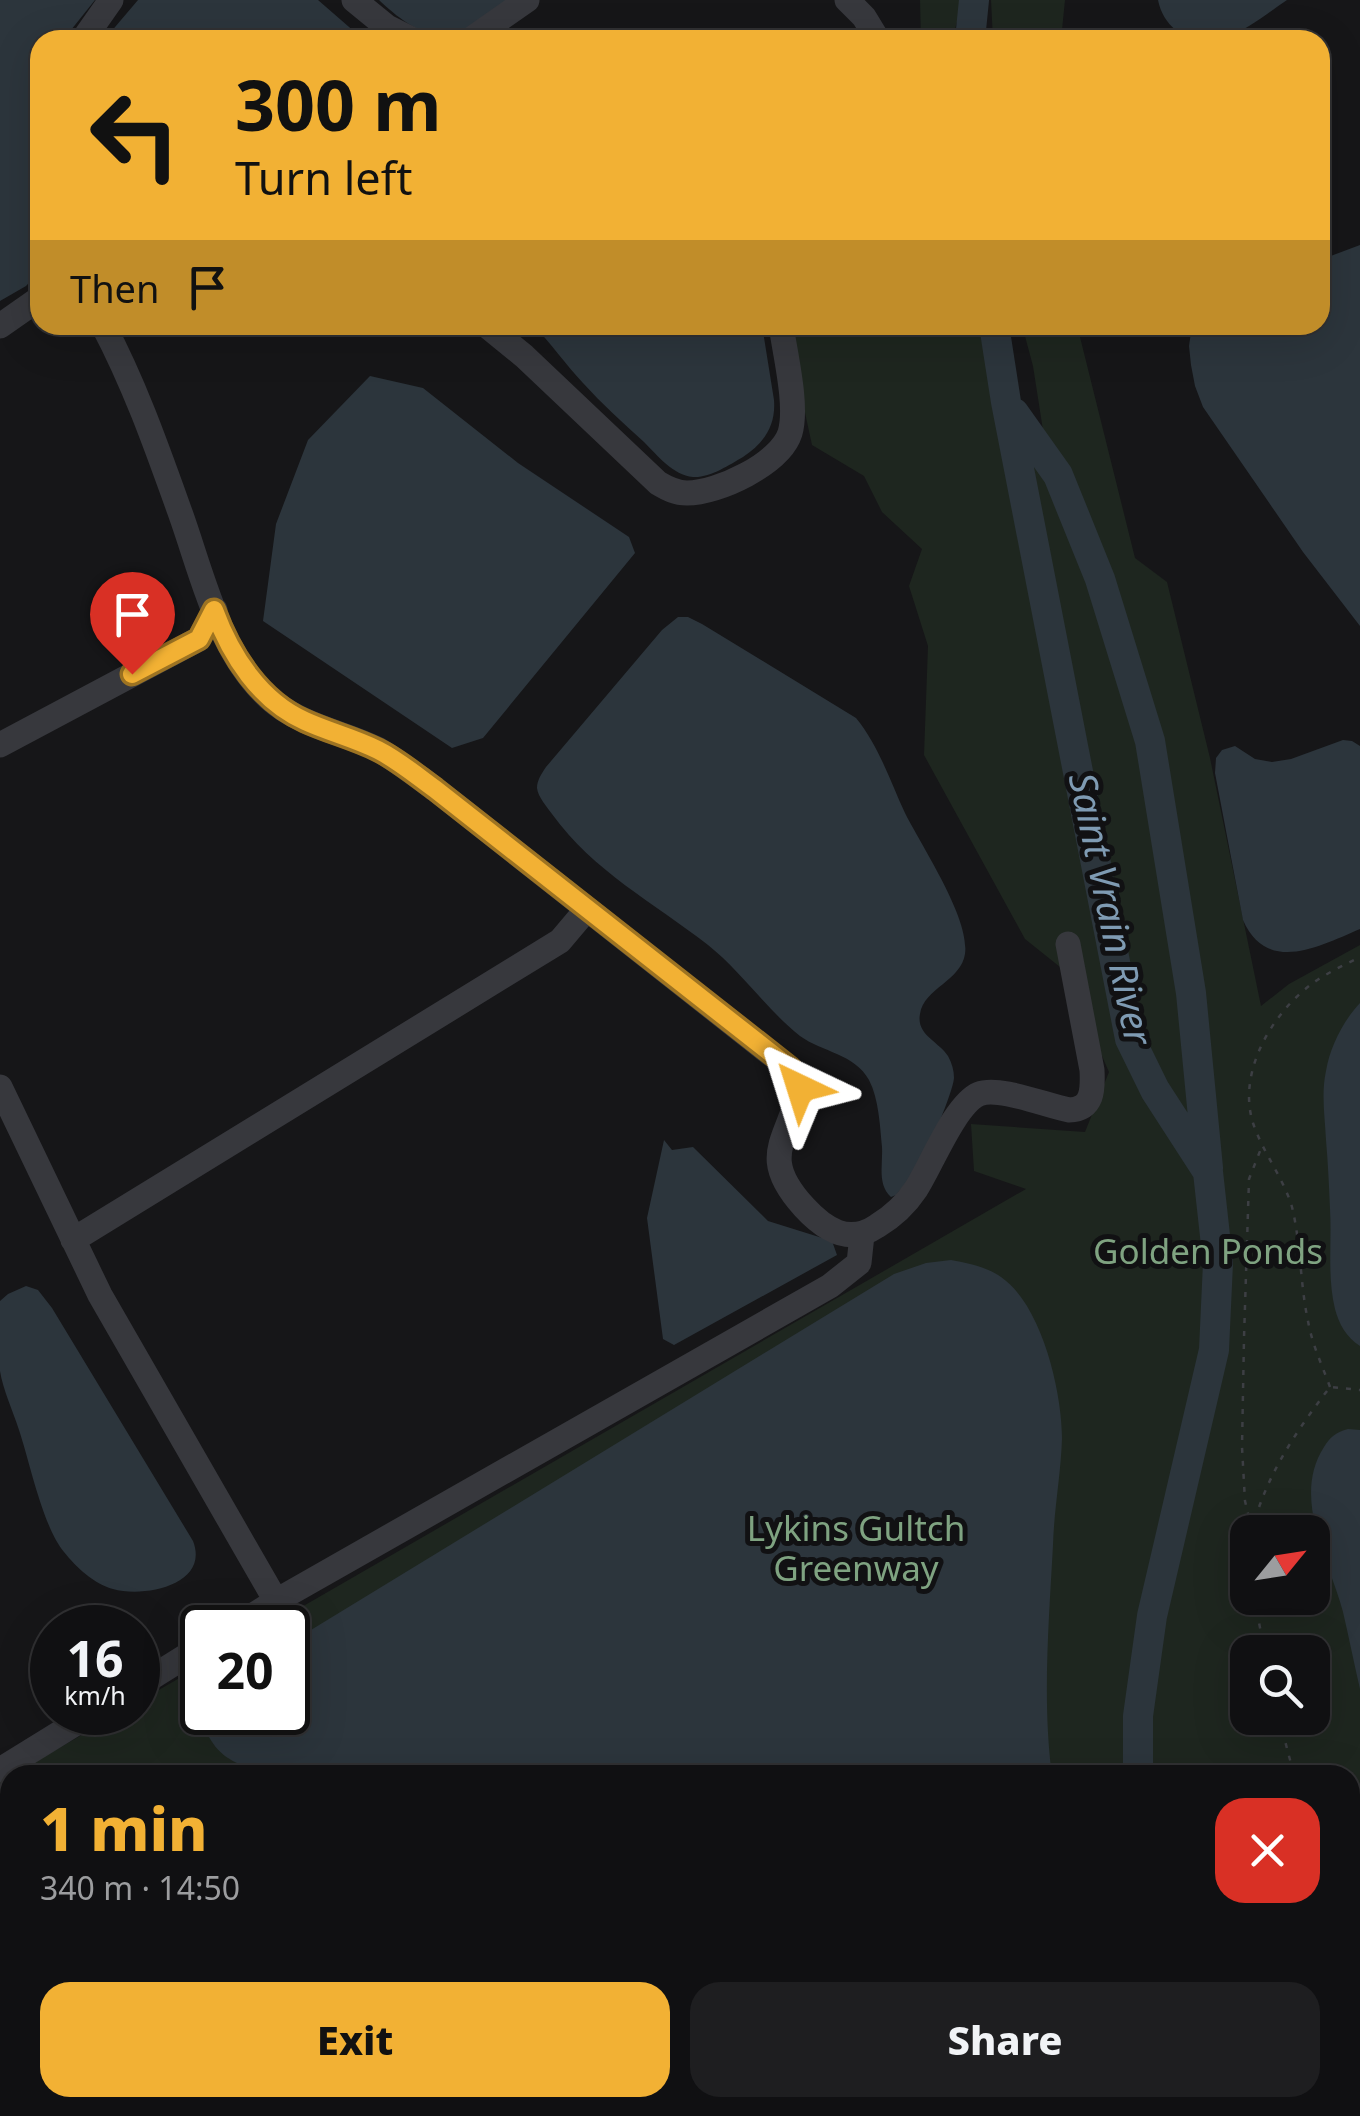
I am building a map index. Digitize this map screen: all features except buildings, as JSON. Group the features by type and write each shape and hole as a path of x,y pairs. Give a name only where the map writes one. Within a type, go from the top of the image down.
{"lane":[{"path":"89,30 111,0"},
{"path":"354,0 393,30"},
{"path":"484,30 528,0"},
{"path":"847,0 872,30"},
{"path":"0,326 30,305"},
{"path":"108,335 140,408 214,610 243,666 272,701 306,722 380,751 435,789 794,1073 800,1088 778,1150 780,1168 800,1204 816,1219 844,1235 862,1235 886,1220 912,1194 952,1125 975,1096 993,1092 1069,1110 1078,1110 1090,1100 1092,1070 1068,944"},
{"path":"498,335 658,483 669,490 688,493 716,488 748,473 777,452 788,438 793,409 782,335"},
{"path":"0,745 199,639 214,610"},
{"path":"73,1240 560,942 587,909"},
{"path":"0,1087 100,1295 276,1601"},
{"path":"270,1605 830,1286 859,1263 862,1235"},
{"path":"8,1765 57,1735"}],"path":[{"path":"1330,1386 1308,1322 1291,1205 1253,1122 1248,1094 1262,1046 1280,1016 1306,989 1360,957"},
{"path":"1248,1515 1242,1447 1249,1179 1262,1144"},
{"path":"1330,1386 1360,1390"},
{"path":"1256,1515 1261,1498 1298,1431 1330,1386"},
{"path":"1284,1735 1292,1765"}],"green space":[{"path":"920,0 963,0 955,30 921,30"},
{"path":"991,0 1065,0 1062,30 992,30"},
{"name":"Golden Ponds","path":"793,335 980,335 1123,1037 1149,1095 1158,1088 1133,1037 1019,434 1051,477 1093,582 1143,742 1193,1060 1201,1055 1156,742 1108,580 1063,471 1045,443 1025,335 1079,335 1135,558 1167,582 1210,758 1261,1006 1289,984 1360,945 1360,1765 29,1765 82,1735 160,1735 160,1689 180,1678 180,1735 310,1735 310,1605 305,1605 1026,1189 974,1171 971,1124 1085,1132 1109,1072 1065,971 1025,939 924,755 928,646 909,586 922,549 882,512 864,476 812,445"}],"shaded area":[{"path":"0,0 95,0 71,30 30,30 30,282 0,301"},
{"path":"138,0 318,0 352,30 112,30"},
{"path":"379,0 512,0 466,30 421,30"},
{"path":"1158,0 1287,0 1242,30 1175,30"},
{"path":"1360,245 1360,626 1303,552 1203,407 1195,386 1189,346 1191,335 1330,335 1330,256"},
{"path":"541,335 764,335 774,400 771,426 763,440 743,457 719,470 693,477 679,473 660,459 576,376"},
{"path":"370,376 423,388 518,463 629,537 635,553 483,738 452,748 263,621 276,524 308,440"},
{"path":"678,617 702,624 856,718 878,752 960,922 965,939 962,963 928,997 920,1014 924,1033 949,1059 953,1085 920,1164 891,1197 882,1180 877,1104 863,1071 800,1036 708,945 605,870 569,835 538,791 546,767 662,630"},
{"path":"1343,740 1360,746 1360,929 1312,948 1280,952 1253,937 1243,920 1215,773 1216,758 1222,750 1235,746 1255,759 1272,762"},
{"path":"1360,1003 1360,1346 1341,1325 1333,1297 1324,1097 1334,1044"},
{"path":"664,1140 672,1150 693,1147 768,1221 832,1241 837,1255 674,1345 663,1339 647,1218"},
{"name":"Lykins Gultch Greenway","path":"951,1260 990,1271 1015,1290 1028,1307 1047,1351 1058,1397 1062,1438 1047,1660 1051,1765 242,1765 219,1751 209,1737 310,1735 310,1631 894,1274 926,1263"},
{"path":"26,1286 38,1290 52,1308 193,1541 196,1556 192,1568 171,1585 141,1591 106,1587 74,1563 56,1541 0,1371 0,1301"},
{"path":"1360,1430 1360,1689 1330,1572 1330,1515 1313,1515 1312,1508 1315,1467 1324,1447 1337,1433"}],"waterway":[{"name":"Saint Vrain River","path":"971,30 974,0"},
{"name":"Saint Vrain River","path":"996,335 1130,1039 1155,1090 1208,1172 1218,1263 1214,1350 1152,1616 1138,1716 1138,1765"},
{"path":"1014,413 1058,475 1100,579 1150,741 1191,993 1208,1168"}],"route":[{"path":"132,674 199,639 214,610 243,666 272,701 306,722 380,751 435,789 790,1068 800,1088"}]}
